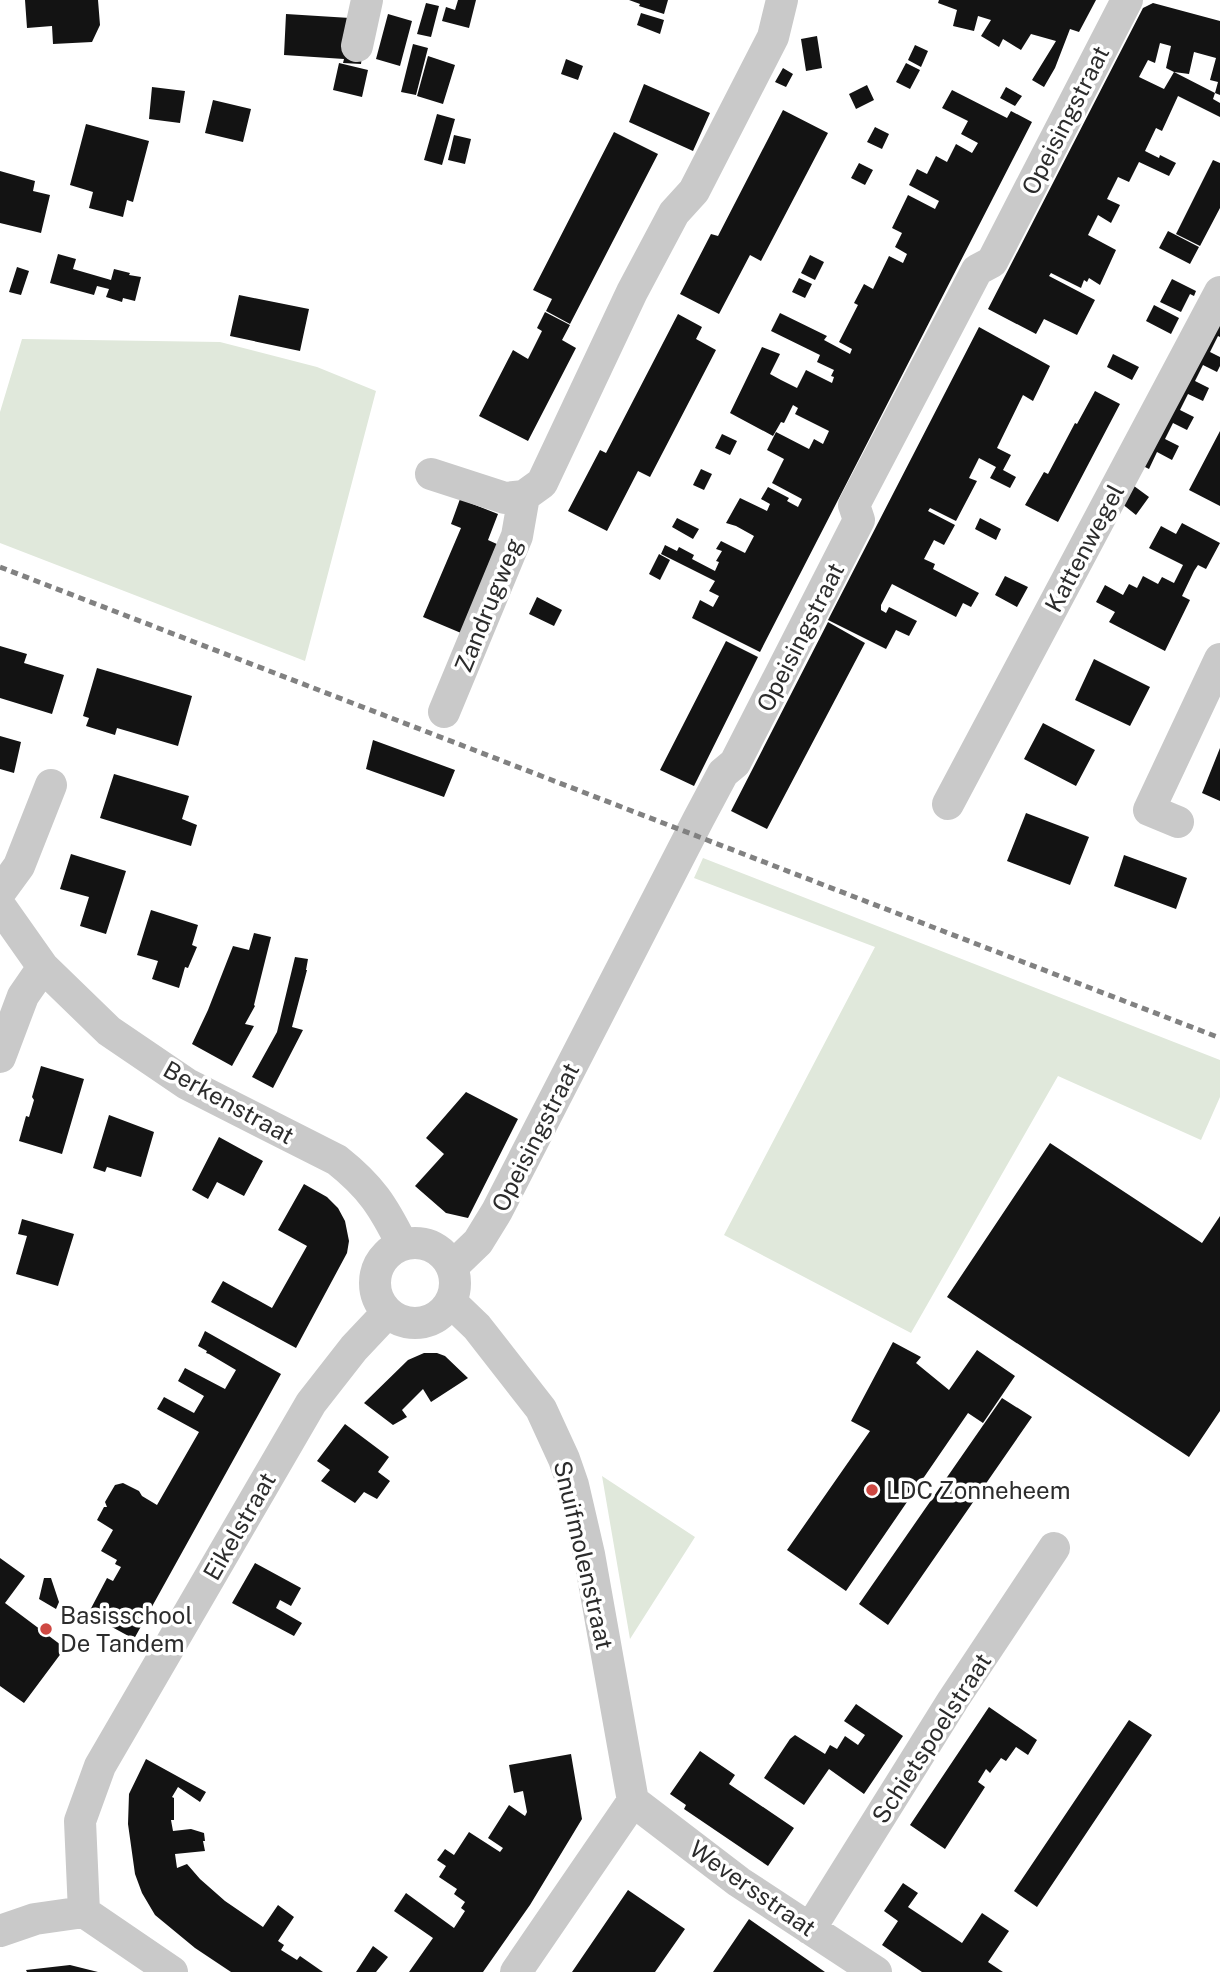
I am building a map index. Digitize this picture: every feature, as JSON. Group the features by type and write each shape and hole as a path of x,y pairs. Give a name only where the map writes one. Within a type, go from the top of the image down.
{"street":[{"path":"357,46 367,0"},
{"path":"431,474 505,498 524,496 542,483 632,292 674,213 694,191 773,37 782,0"},
{"name":"Opeisingstraat","path":"452,1268 478,1242 497,1211 698,820 723,773 735,762 859,520 854,505 977,270 992,262 1127,0"},
{"name":"Kattenwegel","path":"948,804 1220,292"},
{"name":"Zandrugweg","path":"444,712 517,536 524,496"},
{"path":"1178,822 1149,810 1220,659"},
{"path":"0,892 19,866 51,785"},
{"name":"Berkenstraat","path":"0,906 43,967 109,1031 187,1084 337,1160 359,1177 383,1206 402,1244"},
{"path":"0,1057 23,996 43,967"},
{"path":"422,1243 444,1254 452,1268 456,1283 452,1302 441,1314 422,1323 403,1322 387,1313 377,1299 374,1284 377,1268 386,1253 402,1244 422,1243"},
{"name":"Snuifmolenstraat","path":"452,1302 477,1327 541,1409 565,1459 589,1554 633,1801"},
{"name":"Eikelstraat","path":"84,1912 80,1821 100,1766 311,1403 354,1348 387,1313"},
{"name":"Schietspoelstraat","path":"810,1929 953,1700 1054,1548"},
{"path":"516,1972 633,1801"},
{"name":"Weversstraat","path":"633,1801 739,1882 876,1972"},
{"path":"0,1931 35,1919 84,1912 172,1972"}],"shaded area":[{"path":"22,339 220,342 317,367 376,391 305,661 0,543 0,412"},
{"path":"703,858 1220,1060 1220,1097 1201,1140 1058,1076 911,1333 724,1235 875,947 694,878"},
{"path":"602,1476 695,1537 630,1639"}],"building":[{"path":"25,0 98,0 100,25 92,42 53,44 52,26 27,28"},
{"path":"458,0 476,0 469,28 442,21 446,7 455,10"},
{"path":"629,0 668,0 664,14"},
{"path":"939,0 1096,0 1079,32 1070,29 1055,68 1044,87 1032,80 1056,41 1031,34 1021,50 1003,39 999,47 981,36 991,20 978,16 974,31 953,26 957,10 938,3"},
{"path":"426,3 439,6 431,37 417,34"},
{"path":"1153,3 1220,21 1220,95 1215,93 1213,99 1220,103 1220,117 1178,96 1162,131 1156,128 1145,151 1176,163 1169,176 1139,162 1129,182 1118,177 1107,199 1120,205 1111,223 1098,215 1088,235 1116,250 1100,285 1089,278 1087,282 1084,280 1081,288 1051,273 1049,276 1095,300 1077,335 1044,319 1036,334 988,309 1143,8","holes":["1160,43 1171,46 1166,68 1174,72 1164,89 1139,77 1148,60 1155,63","1194,52 1216,58 1210,80 1218,82 1215,93 1174,72 1189,74"]},
{"path":"641,13 664,20 660,34 637,25"},
{"path":"286,14 350,18 363,47 361,64 343,63 344,59 284,55"},
{"path":"388,14 412,21 400,66 376,59"},
{"path":"817,36 822,68 806,71 801,39"},
{"path":"413,44 428,48 416,95 401,92"},
{"path":"915,45 928,51 921,67 908,60"},
{"path":"428,56 455,65 443,104 417,96"},
{"path":"566,59 583,66 578,80 561,74"},
{"path":"339,63 368,70 362,97 333,90"},
{"path":"906,63 920,70 910,89 896,82"},
{"path":"783,68 793,74 786,87 775,82"},
{"path":"644,84 710,113 693,151 629,122"},
{"path":"867,85 874,100 856,109 849,94"},
{"path":"152,87 185,91 180,123 149,119"},
{"path":"1006,87 1022,96 1015,106 1000,98"},
{"path":"952,90 1007,118 1011,111 1032,122 760,652 692,618 700,600 713,607 719,596 709,591 715,581 661,554 665,545 677,551 679,547 694,555 692,559 715,571 719,562 716,561 722,551 716,549 721,541 745,553 754,536 726,523 740,498 767,511 770,504 761,499 768,487 789,498 787,501 798,507 802,499 772,483 784,459 767,450 776,432 809,449 814,439 823,444 829,431 795,414 798,408 793,405 784,423 781,422 773,436 730,413 762,347 780,354 770,374 781,380 797,388 806,370 832,383 834,370 817,362 820,355 771,331 780,313 827,336 824,340 850,354 852,349 839,342 858,305 854,303 864,284 873,289 889,256 903,263 907,254 895,247 902,233 892,228 908,195 935,209 939,201 909,185 917,169 927,174 936,156 947,162 956,144 972,153 978,143 961,134 968,121 942,108"},
{"path":"213,100 251,109 243,142 205,133"},
{"path":"783,110 828,133 761,261 750,255 719,314 680,294 711,234 718,236"},
{"path":"437,114 455,119 442,165 424,160"},
{"path":"86,124 149,141 133,202 127,200 123,217 89,208 93,192 70,185"},
{"path":"875,127 889,134 882,149 867,142"},
{"path":"614,132 658,154 570,324 546,311 552,299 533,290"},
{"path":"454,135 471,139 465,164 448,160"},
{"path":"1213,160 1220,163 1220,208 1200,246 1176,234"},
{"path":"859,163 873,170 865,185 851,178"},
{"path":"0,171 35,181 33,191 50,195 41,233 0,223"},
{"path":"1168,231 1199,247 1190,264 1159,248"},
{"path":"58,254 76,259 73,269 111,280 114,269 141,277 135,301 123,298 122,302 106,297 109,289 97,286 94,295 50,283"},
{"path":"810,255 824,262 815,280 801,273"},
{"path":"17,267 29,271 21,295 9,292"},
{"path":"799,278 812,284 805,298 792,292"},
{"path":"1172,279 1196,291 1194,296 1190,294 1181,312 1160,302"},
{"path":"239,295 309,309 300,351 230,336"},
{"path":"1154,305 1179,318 1171,334 1146,321"},
{"path":"1220,308 1220,337 1218,336 1210,352 1220,357 1220,366 1217,372 1203,365 1195,381 1209,388 1203,401 1188,394 1180,410 1194,417 1187,430 1173,423 1165,439 1179,446 1172,460 1157,452 1149,469 1139,464"},
{"path":"545,312 570,325 562,340 576,348 528,441 479,416 513,350 528,359 542,331 537,328"},
{"path":"678,314 702,327 696,339 716,350 650,477 638,471 607,531 568,511 600,450 606,453"},
{"path":"979,327 1050,366 1033,401 1023,395 997,448 1011,455 1003,470 1016,477 1010,488 990,478 996,467 979,458 969,478 977,481 956,521 930,508 928,511 955,525 944,545 934,540 924,559 935,564 933,569 979,593 971,607 963,603 956,617 892,584 881,610 886,613 889,607 917,621 909,636 896,630 886,649 828,620"},
{"path":"1113,354 1139,367 1132,380 1107,367"},
{"path":"1095,391 1120,404 1058,522 1025,505 1044,472 1048,474"},
{"path":"1220,431 1220,506 1189,490"},
{"path":"722,434 737,441 730,455 715,448"},
{"path":"701,469 712,474 704,490 693,485"},
{"path":"1134,486 1149,497 1136,515 1121,503"},
{"path":"460,499 498,514 488,540 499,545 461,633 423,617 461,528 451,524"},
{"path":"677,518 699,529 693,539 672,527"},
{"path":"980,518 1001,529 996,540 975,529"},
{"path":"1182,523 1220,543 1206,569 1198,565 1194,571 1182,596 1190,600 1165,651 1109,622 1115,612 1096,602 1105,585 1123,595 1129,584 1137,588 1143,576 1158,584 1162,577 1174,583 1183,565 1149,548 1161,526 1176,534"},
{"path":"659,554 670,560 660,580 649,574"},
{"path":"1005,576 1028,587 1017,607 995,595"},
{"path":"537,597 562,610 554,626 529,614"},
{"path":"828,622 865,643 767,829 731,811"},
{"path":"726,641 758,657 694,786 660,770"},
{"path":"0,646 27,654 24,663 64,675 52,714 0,698"},
{"path":"1094,659 1150,687 1130,726 1075,700"},
{"path":"97,668 192,696 178,746 117,728 115,735 86,726 89,718 83,716"},
{"path":"1043,723 1095,750 1076,786 1024,759"},
{"path":"0,736 21,742 14,773 0,769"},
{"path":"373,740 455,770 444,797 366,769"},
{"path":"1220,748 1220,801 1202,793"},
{"path":"114,774 189,796 182,819 197,825 191,846 100,818"},
{"path":"1026,813 1089,837 1070,885 1007,861"},
{"path":"71,854 126,871 106,934 80,926 89,897 60,889"},
{"path":"1124,855 1187,878 1176,909 1114,886"},
{"path":"151,910 198,925 192,945 197,947 188,968 185,967 179,988 152,979 158,961 137,955"},
{"path":"254,933 271,937 255,1006 245,1024 254,1026 232,1066 192,1044 233,946 249,950"},
{"path":"295,957 308,959 292,1027 303,1030 273,1088 252,1077 277,1032"},
{"path":"41,1066 84,1079 62,1154 19,1141 34,1100 32,1097"},
{"path":"466,1092 518,1119 468,1218 446,1213 415,1186 444,1154 426,1138"},
{"path":"109,1115 154,1132 141,1177 107,1167 105,1172 93,1168"},
{"path":"219,1137 263,1161 244,1196 217,1182 208,1199 192,1190"},
{"path":"1050,1143 1202,1243 1220,1216 1220,1411 1189,1457 947,1297"},
{"path":"304,1184 327,1197 338,1208 345,1221 349,1241 347,1253 296,1348 211,1302 223,1281 272,1308 307,1246 278,1230"},
{"path":"22,1219 74,1234 58,1286 16,1274 27,1236 18,1234"},
{"path":"205,1331 281,1374 134,1639 88,1614 107,1578 113,1581 121,1567 115,1564 117,1560 101,1551 113,1530 97,1520 104,1507 107,1507 105,1502 115,1485 123,1483 157,1505 199,1432 157,1409 164,1397 194,1413 204,1396 178,1381 185,1368 225,1389 236,1370 198,1346"},
{"name":"LDC Zonneheem","path":"893,1342 921,1357 916,1363 949,1390 977,1350 1015,1376 983,1423 968,1413 846,1591 787,1550 870,1431 851,1421"},
{"path":"424,1353 445,1356 468,1378 431,1402 423,1389 402,1410 407,1417 393,1425 364,1403 408,1360"},
{"path":"1002,1398 1032,1417 888,1625 859,1604"},
{"path":"345,1424 389,1457 378,1472 390,1481 377,1499 364,1492 355,1503 321,1481 330,1470 317,1461"},
{"path":"0,1558 25,1576 5,1603 65,1648 24,1703 0,1686"},
{"path":"255,1563 301,1588 291,1606 280,1600 276,1608 302,1623 294,1636 232,1603"},
{"path":"44,1578 51,1578 59,1602 56,1609 39,1599"},
{"path":"856,1704 903,1736 864,1794 829,1769 804,1805 764,1778 795,1735 825,1754 830,1745 837,1749 845,1736 858,1745 865,1735 844,1721"},
{"path":"989,1707 1037,1740 1028,1755 1016,1747 1006,1761 1001,1758 990,1773 986,1769 978,1782 985,1787 945,1849 910,1825"},
{"path":"1129,1720 1152,1735 1037,1907 1014,1891"},
{"path":"700,1751 735,1775 729,1784 794,1828 768,1866 684,1809 686,1805 670,1794"},
{"path":"571,1754 582,1819 530,1905 483,1972 409,1972 433,1938 394,1911 406,1893 454,1928 465,1911 461,1908 465,1902 454,1894 457,1889 439,1877 446,1866 437,1860 445,1849 454,1855 469,1832 500,1852 503,1848 488,1838 509,1805 525,1816 527,1812 523,1791 514,1793 509,1765"},
{"path":"146,1759 206,1792 200,1802 178,1787 172,1797 173,1831 191,1829 204,1833 205,1841 205,1851 175,1854 177,1868 187,1864 225,1901 263,1927 278,1905 294,1917 278,1941 284,1945 281,1950 297,1960 300,1956 323,1972 231,1972 195,1948 155,1915 135,1874 128,1824 129,1794"},
{"path":"903,1883 918,1893 908,1907 962,1943 982,1913 1009,1931 988,1962 1003,1972 922,1972 882,1945 898,1921 884,1911"},
{"path":"628,1890 685,1929 655,1972 572,1972"},
{"path":"749,1919 825,1972 713,1972"},
{"path":"373,1946 388,1957 376,1972 356,1972"},
{"path":"70,1965 98,1972 26,1970"}],"railway":[{"path":"0,567 1220,1038"}],"place":[{"name":"LDC Zonneheem","path":"872,1490"},
{"name":"Basisschool De Tandem","path":"46,1629"}]}
